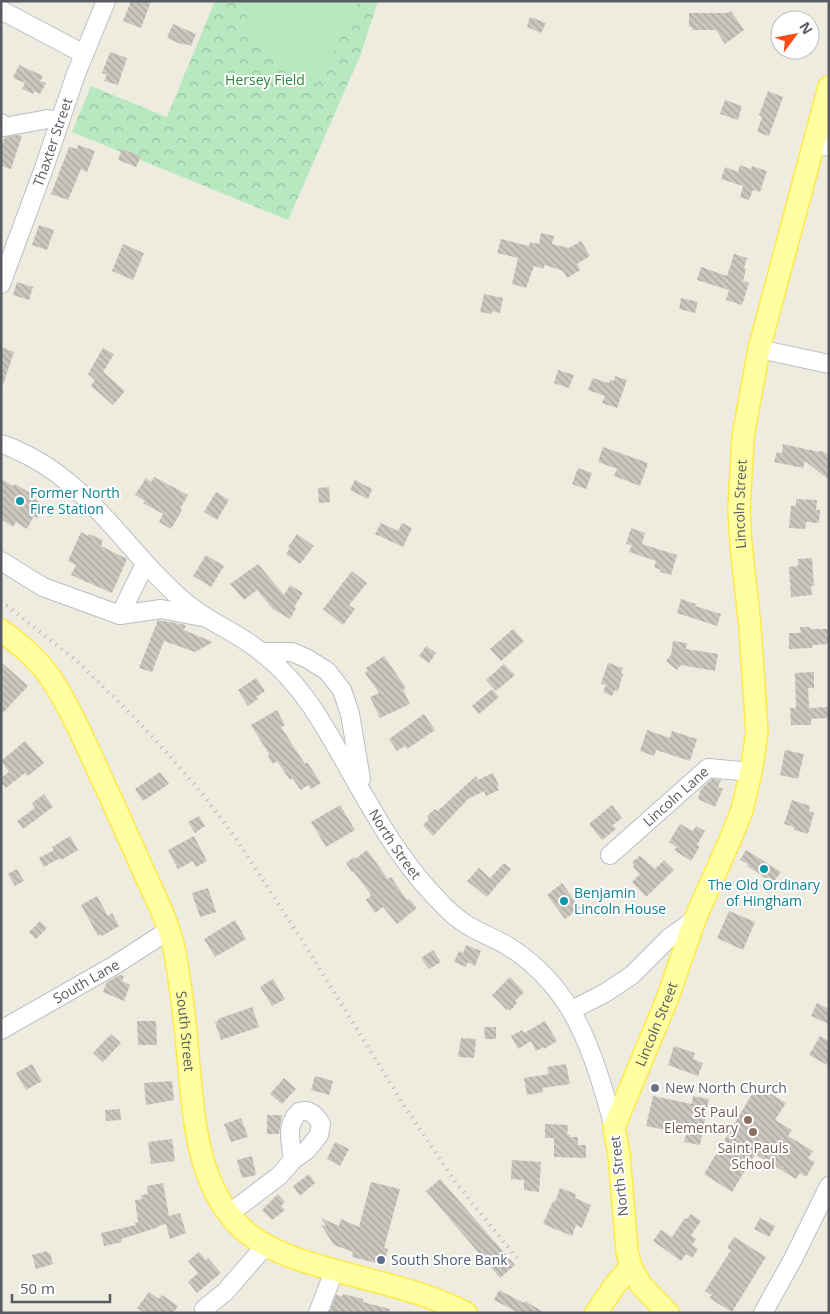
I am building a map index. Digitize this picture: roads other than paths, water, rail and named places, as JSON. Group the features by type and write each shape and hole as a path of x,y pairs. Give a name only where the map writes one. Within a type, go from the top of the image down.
{"main road":[{"name":"Lincoln Street","path":"614,1127 668,997 695,919 742,810 751,772 757,732 750,627 740,545 739,510 743,438 760,349 821,145 829,87"},
{"name":"South Street","path":"1,630 34,657 66,703 128,836 169,930 184,1014 194,1118 198,1140 213,1188 230,1213 247,1233 291,1257 334,1271 425,1295 466,1313"},
{"name":"North Street","path":"614,1127 619,1155 627,1251 631,1267 641,1285 668,1313"},
{"path":"596,1313 615,1285 631,1267"}],"street":[{"name":"Thaxter Street","path":"1,284 84,54 106,1"},
{"path":"1,10 84,54"},
{"path":"1,123 4,126 48,119 60,122"},
{"path":"760,349 829,364"},
{"name":"North Street","path":"1,444 16,449 40,462 68,482 93,505 145,564 188,604 262,652 284,671 309,703 392,843 429,890 469,926 511,948 553,983 572,1010 584,1034 596,1064 614,1127"},
{"path":"1,561 43,587 120,615 161,609 210,618"},
{"path":"120,615 145,564"},
{"path":"262,652 292,652 308,659 327,671 342,690 350,714 363,792"},
{"name":"Lincoln Lane","path":"610,855 708,768 751,772"},
{"name":"Lincoln Street","path":"572,1010 605,993 632,975 669,938 695,919"},
{"name":"South Lane","path":"1,1030 115,965 169,930"},
{"path":"230,1213 279,1176 293,1160"},
{"path":"763,1313 793,1259 829,1186"},
{"path":"204,1309 225,1292 266,1245"},
{"path":"318,1313 334,1271"}],"railway":[{"path":"1,601 79,663 140,723 197,787 235,837 300,937 403,1104 456,1183 517,1258"}],"place":[{"name":"Former North Fire Station","path":"20,501"},
{"name":"The Old Ordinary of Hingham","path":"764,869"},
{"name":"Benjamin Lincoln House","path":"564,901"},
{"name":"New North Church","path":"655,1088"},
{"name":"St Paul Elementary","path":"748,1120"},
{"name":"Saint Pauls School","path":"753,1132"},
{"name":"South Shore Bank","path":"381,1260"}],"park label":[{"name":"Hersey Field","path":"265,80"}]}
